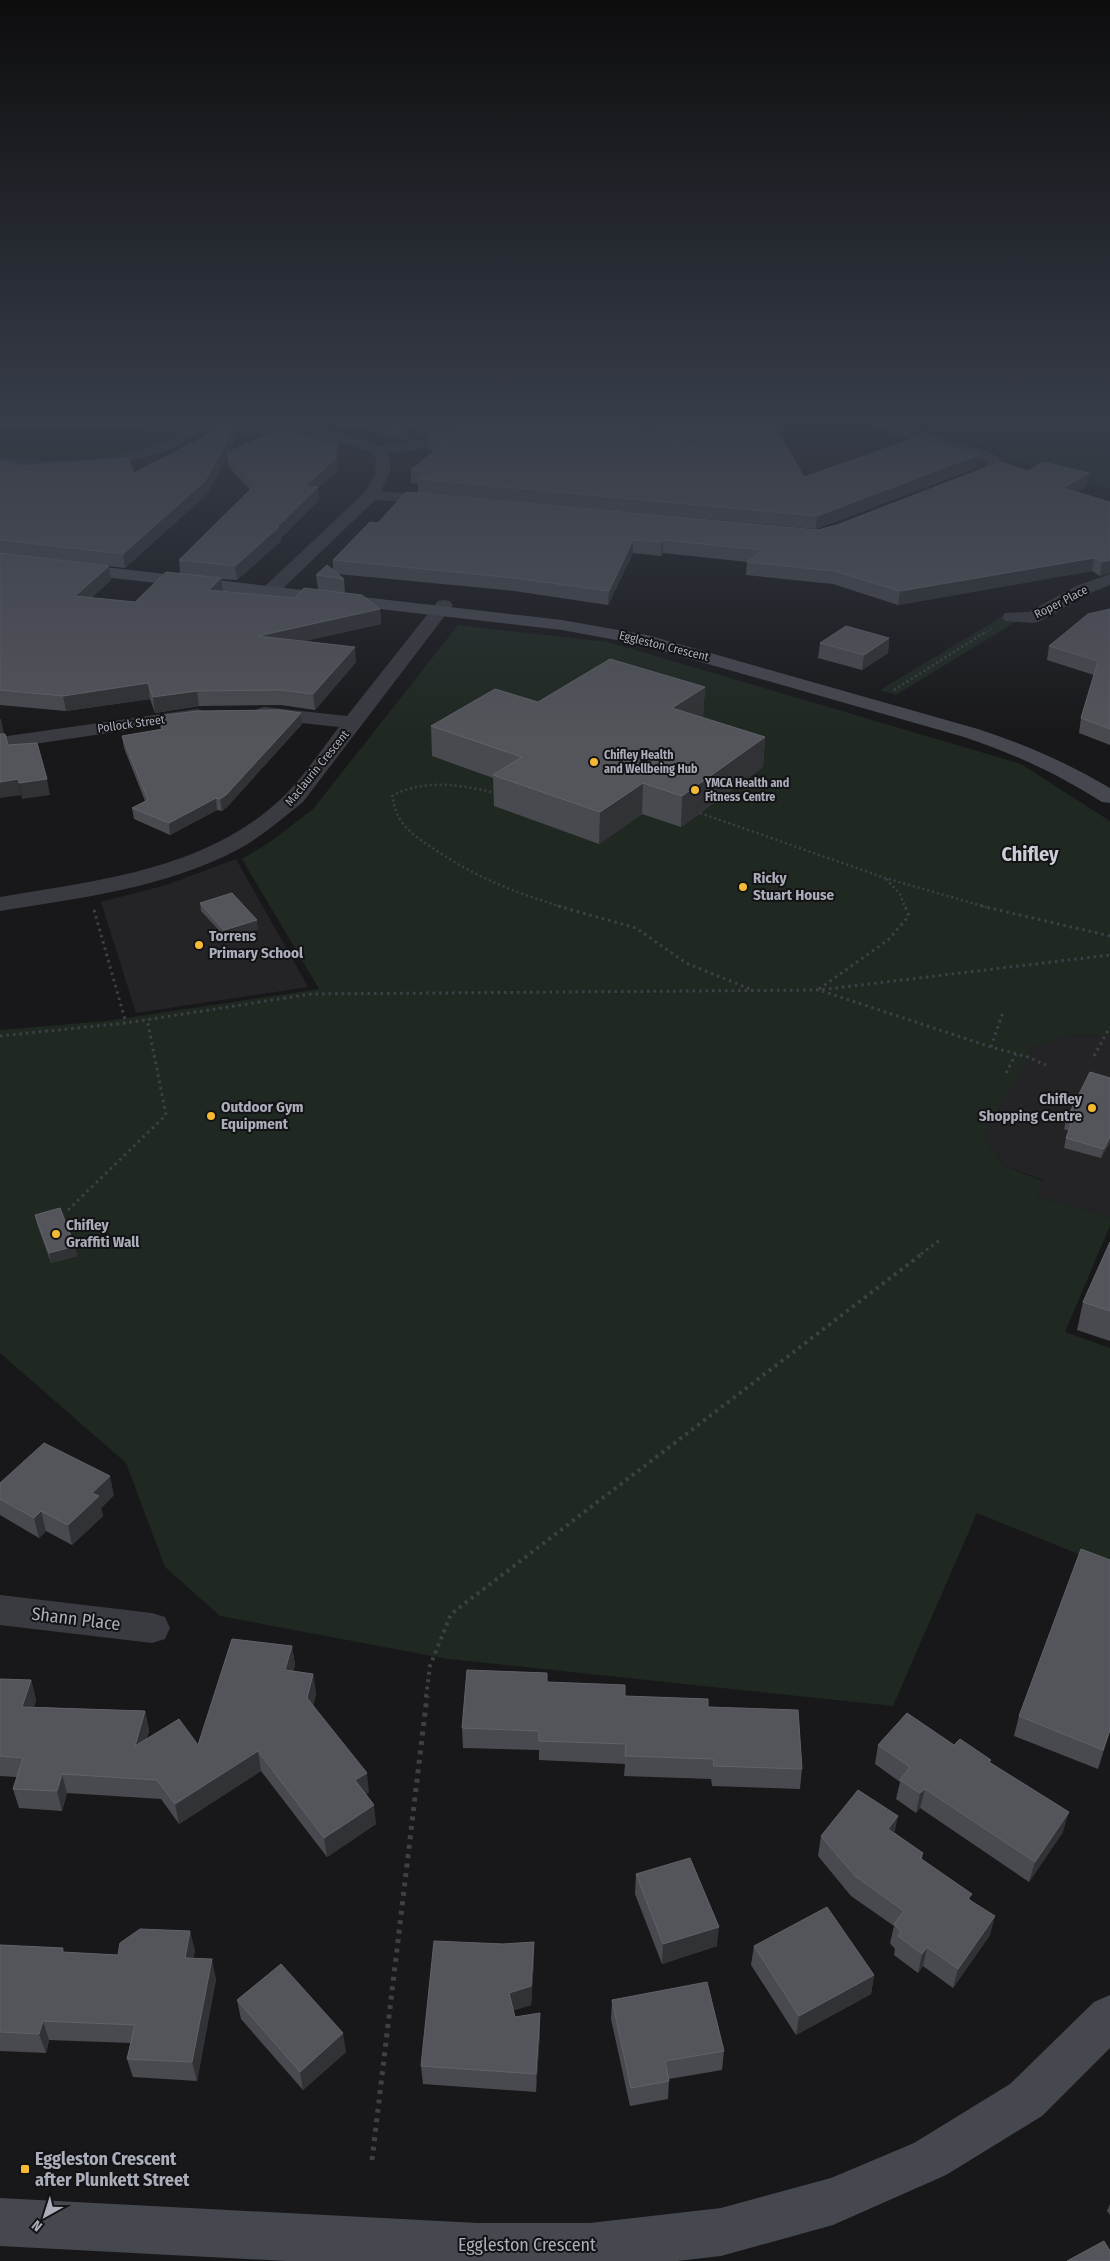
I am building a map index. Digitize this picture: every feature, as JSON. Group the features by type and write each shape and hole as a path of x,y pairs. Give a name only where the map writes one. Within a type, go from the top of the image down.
{"street":[{"path":"272,589 338,527"},
{"name":"Eggleston Crescent","path":"0,560 196,582 212,586 272,589 441,608 595,630 690,652 971,733 1022,750 1065,770 1110,797"},
{"name":"Roper Place","path":"1011,617 1032,618 1082,590 1110,579"},
{"name":"Eggleston Crescent","path":"441,608 567,618 648,633 698,646 1032,744 1078,765 1110,784"},
{"name":"Maclaurin Crescent","path":"0,904 152,876 218,852 252,834 278,815 295,798 441,608"},
{"path":"248,712 282,713 352,723"},
{"name":"Pollock Street","path":"0,743 215,713"},
{"name":"Shann Place","path":"0,1610 152,1628"},
{"name":"Eggleston Crescent","path":"0,2222 422,2253 477,2254 590,2247 721,2232 833,2201 930,2159 1026,2100 1110,2017"}],"path":[{"path":"890,693 1011,617"},
{"path":"504,789 496,793 465,785 445,784 412,788 392,796 395,809 402,822 425,843 463,868 521,895 636,928 686,963 752,990"},
{"path":"700,813 885,878 960,901 1110,936"},
{"path":"819,990 888,940 909,916 900,894 885,878"},
{"path":"88,889 126,1023"},
{"path":"0,1036 126,1023 311,994 819,990 1110,955"},
{"path":"991,969 996,975"},
{"path":"819,990 1046,1065"},
{"path":"990,1046 1002,1012"},
{"path":"68,1210 166,1115 147,1019"},
{"path":"1094,1056 1110,1027"},
{"path":"1006,1073 1016,1054"},
{"path":"372,2160 430,1666 451,1614 941,1239"}],"shaded area":[{"path":"1008,613 1017,621 896,695 880,690"},
{"path":"458,625 608,642 1021,764 1110,821 1110,1036 1067,1035 1031,1047 1028,1057 984,1135 1002,1165 1043,1181 1037,1196 1110,1217 1110,1226 1065,1332 1110,1348 1110,1567 977,1513 893,1706 448,1659 220,1616 165,1567 126,1463 0,1353 0,1030 106,1021 319,989 242,859 270,842 313,809"},
{"name":"Torrens Primary School","path":"236,859 308,987 136,1013 101,902 166,885"},
{"path":"1067,1035 1110,1036 1110,1217 1037,1196 1043,1180 1002,1165 984,1135 1031,1047"}],"building":[{"path":"0,527 154,527 123,554 0,540"},
{"path":"213,527 279,527 235,566 179,560"},
{"path":"366,527 780,527 818,530 831,527 1110,527 1110,560 1102,562 1094,558 900,591 834,571 747,562 762,550 663,540 662,542 633,540 609,591 514,578 333,560"},
{"path":"0,553 109,566 75,596 135,602 166,572 221,578 209,590 294,598 304,588 362,595 380,609 258,636 355,647 313,694 280,690 197,691 153,697 148,683 63,696 0,690"},
{"path":"327,565 344,579 316,575"},
{"path":"1110,609 1110,729 1081,718 1098,661 1049,646 1088,614"},
{"path":"846,626 889,638 864,655 820,643"},
{"path":"610,659 705,687 672,708 765,737 682,796 643,783 600,812 493,775 522,757 431,726 495,689 538,702"},
{"path":"280,710 301,713 226,795 220,799 216,798 169,823 132,808 148,800 122,736 163,729 158,716 198,711"},
{"path":"0,734 5,734 8,745 37,743 47,779 19,783 18,779 0,782"},
{"path":"232,893 257,920 224,930 200,903"},
{"name":"Chifley Shopping Centre","path":"1090,1072 1110,1078 1110,1137 1104,1149 1066,1138 1072,1122 1066,1120"},
{"path":"60,1208 75,1246 49,1253 35,1215"},
{"path":"1110,1242 1110,1311 1083,1302"},
{"path":"44,1443 110,1476 92,1493 99,1496 68,1525 41,1511 34,1518 0,1499 0,1483"},
{"path":"1081,1549 1110,1560 1110,1730 1103,1750 1019,1716"},
{"path":"232,1639 292,1646 285,1670 313,1674 307,1698 367,1773 355,1780 374,1805 324,1838 258,1751 175,1804 157,1780 62,1774 57,1791 13,1789 23,1758 0,1756 0,1679 31,1680 22,1707 145,1711 135,1746 179,1719 198,1745"},
{"path":"467,1670 547,1673 547,1682 625,1685 625,1696 708,1699 708,1707 798,1710 802,1769 714,1766 713,1759 625,1756 626,1744 539,1741 539,1731 462,1728"},
{"path":"907,1713 954,1745 960,1739 991,1760 989,1762 1069,1812 1035,1862 925,1789 920,1793 900,1780 910,1767 878,1745"},
{"path":"858,1790 898,1816 888,1829 923,1853 920,1858 972,1894 968,1899 995,1916 958,1969 927,1947 922,1954 898,1936 901,1932 894,1924 904,1911 855,1876 821,1836"},
{"path":"690,1858 719,1927 663,1944 636,1874"},
{"path":"827,1907 874,1975 799,2016 754,1946"},
{"path":"140,1929 190,1931 185,1958 212,1959 192,2062 127,2059 135,2025 43,2021 39,2034 0,2032 0,1945 63,1948 62,1952 118,1955 120,1943"},
{"path":"434,1941 503,1944 534,1942 531,1986 509,1993 515,2017 540,2013 536,2074 421,2066"},
{"path":"281,1964 343,2033 300,2072 237,2000"},
{"path":"707,1982 724,2051 665,2061 669,2081 631,2088 612,2000"},
{"path":"1104,2241 1110,2251 1110,2261 1067,2261"}],"place":[{"name":"Chifley Health and Wellbeing Hub","path":"594,762"},
{"name":"YMCA Health and Fitness Centre","path":"695,790"},
{"name":"Ricky Stuart House","path":"743,887"},
{"name":"Torrens Primary School","path":"199,945"},
{"name":"Chifley Shopping Centre","path":"1092,1108"},
{"name":"Outdoor Gym Equipment","path":"211,1116"},
{"name":"Chifley Graffiti Wall","path":"56,1234"},
{"name":"Eggleston Crescent after Plunkett Street","path":"25,2169"}],"district":[{"name":"Chifley","path":"1030,854"}]}
